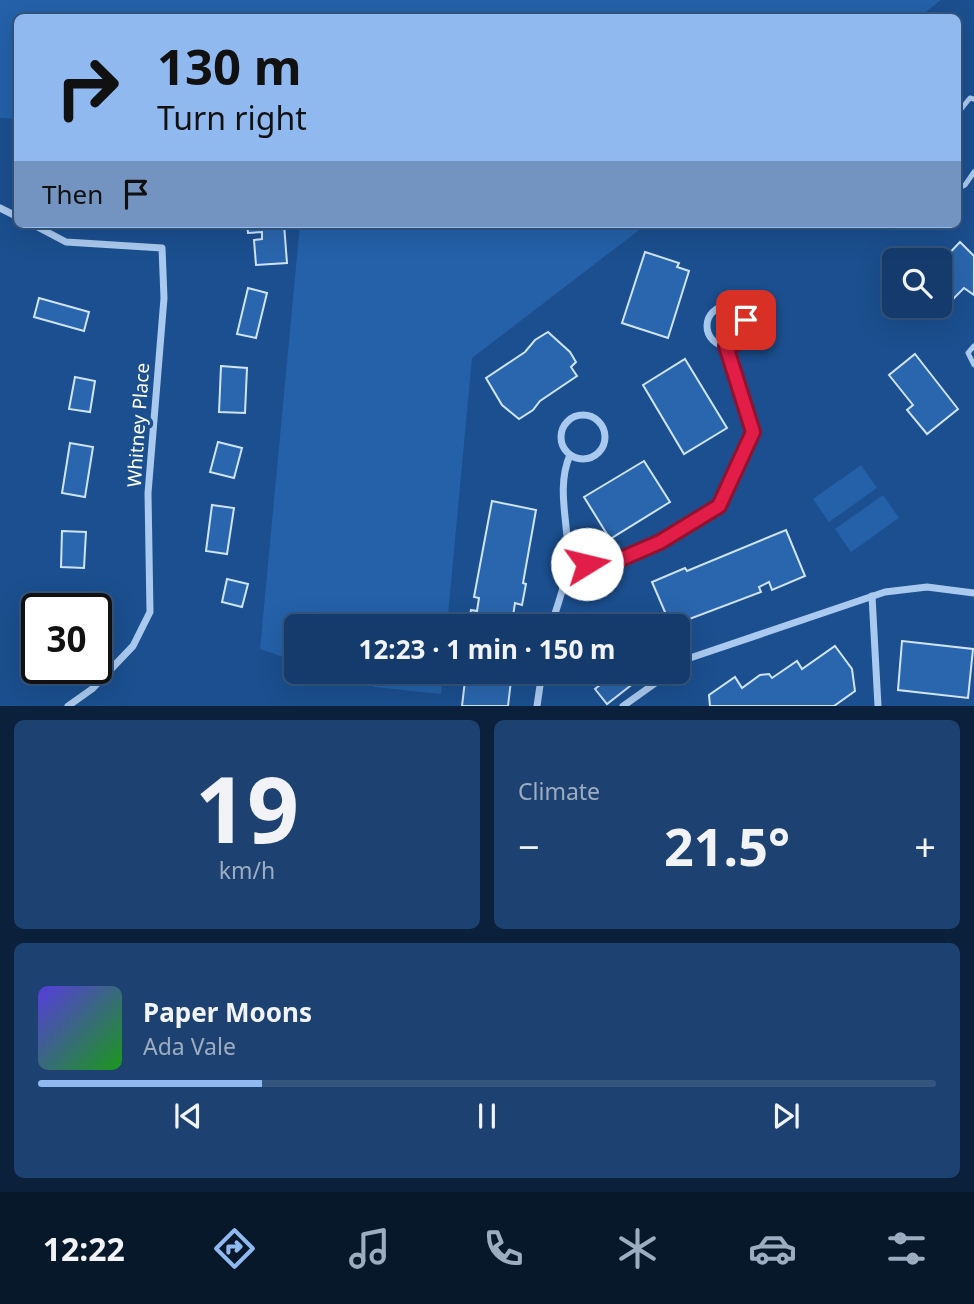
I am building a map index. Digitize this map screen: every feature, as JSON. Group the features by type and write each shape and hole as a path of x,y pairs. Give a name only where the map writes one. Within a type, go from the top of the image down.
{"street":[{"name":"Whitney Place","path":"40,228 66,242 162,248 164,298 148,493 150,612 133,646 92,689 68,705"},
{"path":"726,306 744,314 747,326 746,333 738,343 726,346 713,341 709,336 707,322 713,310 726,306"},
{"path":"568,564 607,565 660,542 719,506 753,432 726,346"},
{"path":"581,415 596,419 605,430 606,437 601,451 590,459 583,460 570,455 561,443 561,435 567,421 581,415"},
{"path":"554,614 568,564 564,514 566,464 570,455"},
{"path":"690,659 885,592 927,587 974,593"},
{"path":"872,597 878,705"},
{"path":"537,705 540,684"},
{"path":"623,705 654,684"}],"lane":[{"path":"961,109 970,98 974,99"},
{"path":"961,188 965,186 974,172"},
{"path":"974,346 968,353 974,365"}],"shaded area":[{"path":"0,0 941,0 923,14 14,14 14,119 0,118"},
{"path":"300,228 642,228 472,358 448,614 284,614 284,657 260,649"},
{"path":"861,465 877,488 829,522 813,499"},
{"path":"883,495 899,518 851,552 835,529"},
{"path":"366,684 442,684 441,694"}],"building":[{"path":"247,228 284,228 287,263 256,265 254,240 262,239 262,232 248,233"},
{"path":"960,242 974,256 974,295 964,288 952,300 952,250"},
{"path":"645,252 679,263 677,267 689,271 668,338 622,323"},
{"path":"248,288 267,293 256,338 237,334"},
{"path":"39,298 89,312 84,331 34,317"},
{"path":"548,332 570,352 576,362 571,367 577,376 519,419 502,405 486,378 525,352 535,340"},
{"path":"915,354 958,409 927,434 907,410 913,405 889,375"},
{"path":"685,359 727,428 684,454 643,385"},
{"path":"221,366 247,368 245,413 219,412"},
{"path":"75,377 95,381 90,412 69,409"},
{"path":"218,442 242,448 234,478 210,472"},
{"path":"70,443 93,447 85,497 62,493"},
{"path":"644,461 670,502 610,539 584,497"},
{"path":"492,501 536,510 523,583 526,584 522,605 515,603 513,614 470,614 471,610 477,611 479,598 474,597"},
{"path":"212,505 234,508 227,554 206,551"},
{"path":"786,530 805,576 772,590 769,582 759,587 761,592 690,619 690,614 666,614 652,582 685,568 687,571"},
{"path":"62,531 86,532 84,568 61,567"},
{"path":"227,579 248,584 242,607 222,602"},
{"path":"902,641 973,649 968,698 898,690"},
{"path":"835,646 852,669 855,691 834,706 710,706 709,695 735,677 742,688 760,675 769,674 772,678 797,661 802,669"},
{"path":"465,684 511,684 508,706 462,706"},
{"path":"601,684 633,684 607,704 595,689"}],"route":[{"path":"587,564 607,565 660,542 719,506 753,432 726,346 738,343 743,338 746,333 746,320"}]}
